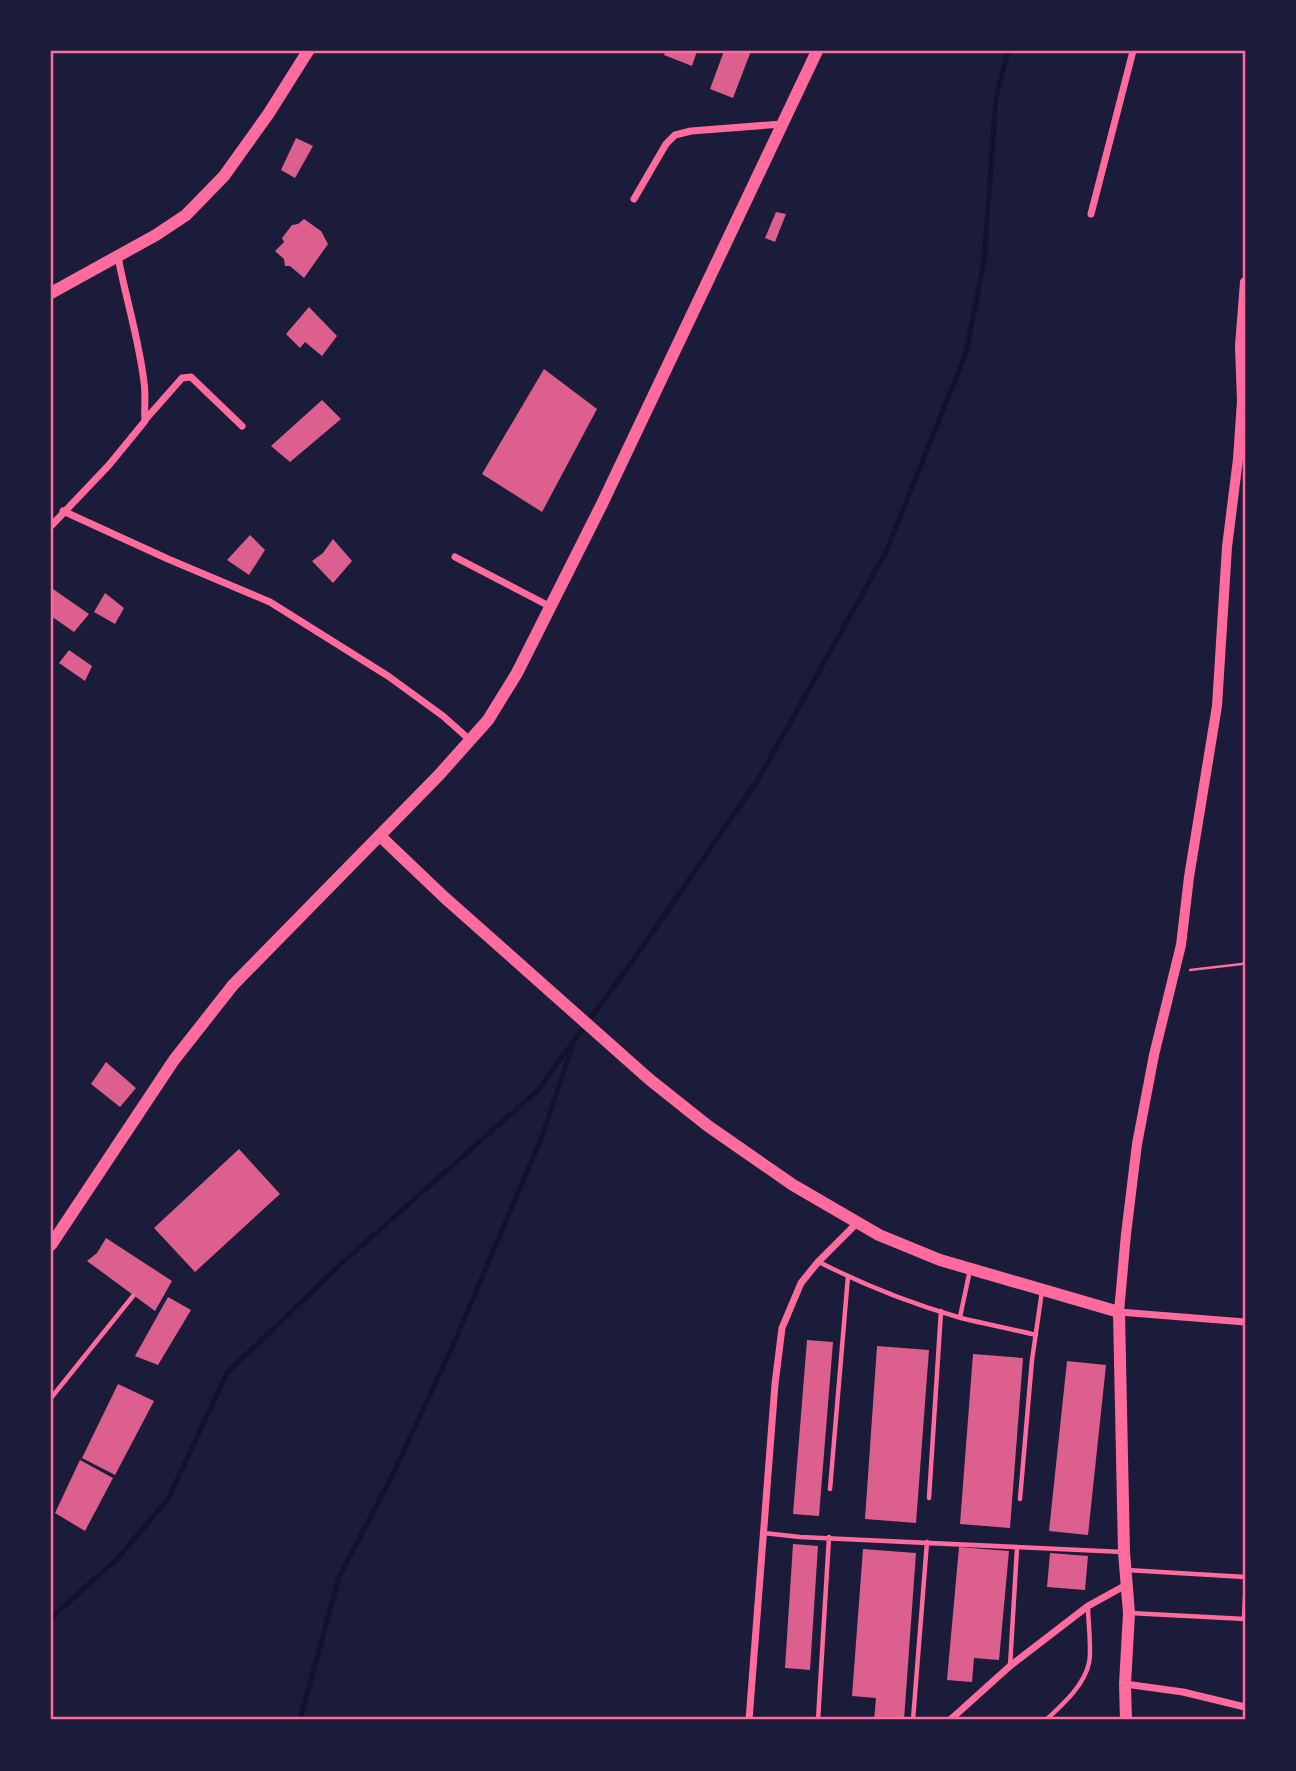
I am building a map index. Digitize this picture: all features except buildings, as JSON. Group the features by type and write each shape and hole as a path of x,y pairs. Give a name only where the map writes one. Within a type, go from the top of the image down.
{"main road":[{"path":"51,293 118,257 186,215 224,176 269,113 308,51"},
{"path":"51,1245 174,1060 233,985 380,836 488,720 517,673 603,504 817,51"},
{"path":"380,836 444,897 649,1079 708,1126 793,1185 879,1235 940,1260 1119,1312 1124,1552 1129,1613 1124,1718"}],"street":[{"path":"1091,214 1133,51"},
{"path":"634,199 666,144 676,135 691,131 782,124"},
{"path":"118,257 140,354 146,395 145,421"},
{"path":"1245,282 1240,345 1242,401 1227,547 1217,706 1189,877 1181,945 1154,1055 1137,1144 1119,1312 1245,1322"},
{"path":"51,526 109,466 182,378 191,377 242,426"},
{"path":"63,512 270,602 388,676 443,716 470,740"},
{"path":"455,557 551,607"},
{"path":"749,1720 775,1384 782,1328 801,1283 858,1222"},
{"path":"950,1720 1010,1666 1088,1606 1126,1586"},
{"path":"1125,1684 1183,1692 1245,1707"}],"lane":[{"path":"818,1262 915,1303 1036,1335"},
{"path":"960,1317 970,1269"},
{"path":"830,1489 848,1276"},
{"path":"1020,1499 1042,1290"},
{"path":"51,1398 133,1296"},
{"path":"929,1497 941,1311"},
{"path":"764,1533 1124,1552"},
{"path":"818,1720 829,1537"},
{"path":"912,1720 927,1542"},
{"path":"1010,1666 1017,1548"},
{"path":"1127,1570 1245,1577"},
{"path":"1129,1613 1245,1619 1245,1597"},
{"path":"1046,1720 1068,1699 1083,1678 1089,1662 1088,1606"}],"path":[{"path":"1175,971 1245,962"}],"waterway":[{"path":"51,1618 118,1558 168,1499 227,1373 342,1263 538,1090 639,952 759,778 886,552 966,353 984,261 996,98 1008,51"},
{"path":"300,1720 339,1577 392,1476 455,1341 543,1134 572,1047"}]}
